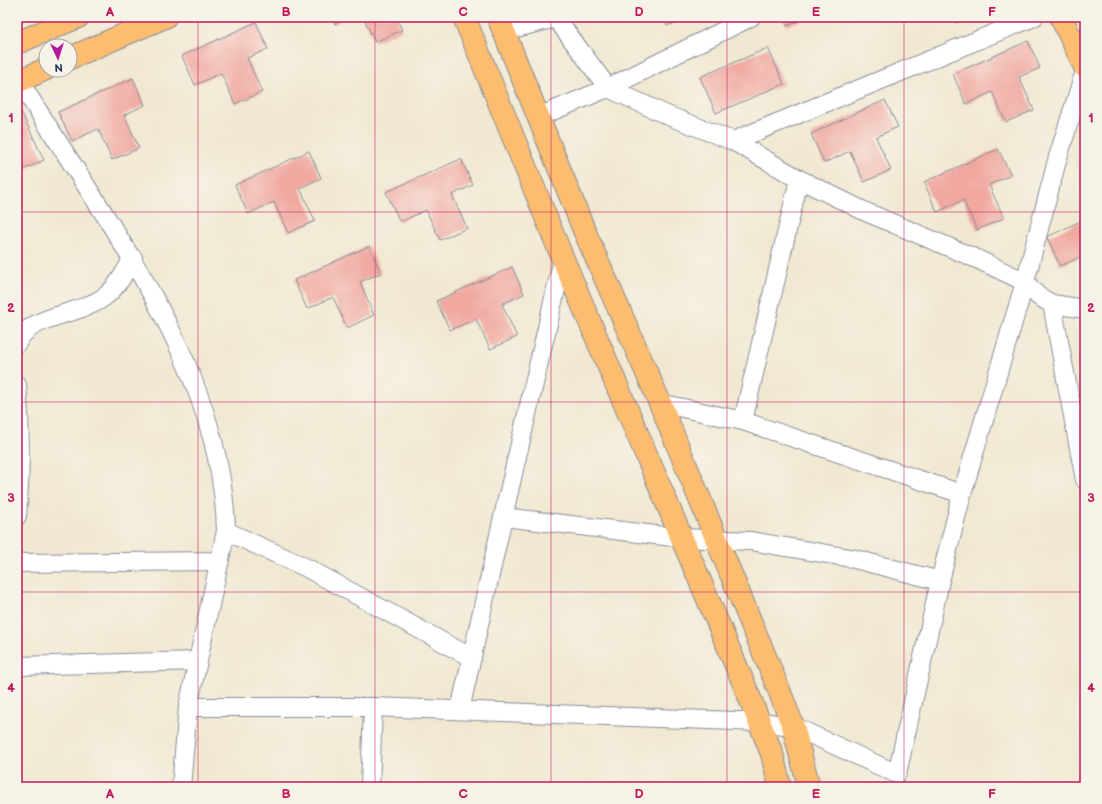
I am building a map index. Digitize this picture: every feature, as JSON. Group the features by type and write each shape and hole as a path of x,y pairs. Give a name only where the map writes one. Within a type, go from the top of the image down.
{"main road":[{"path":"17,43 78,17"},
{"path":"78,55 165,17"},
{"path":"464,17 563,259 760,722 772,754 780,787"},
{"path":"1061,17 1085,67"},
{"path":"501,24 584,230 660,403 793,726 809,787"},
{"path":"18,81 38,72"}],"street":[{"path":"538,117 608,88 750,17"},
{"path":"733,141 1034,17"},
{"path":"501,24 556,18 608,88 669,116 733,141 800,179 866,212 977,259 1025,282 1038,296 1052,304 1085,309"},
{"path":"188,707 373,707 760,722 793,726 898,780 940,581 962,494 1025,282 1058,157 1085,71"},
{"path":"18,81 133,258 165,318 188,365 208,422 220,470 226,531 188,707 181,787"},
{"path":"743,421 800,179"},
{"path":"17,343 20,335 29,327 82,310 104,297 118,283 133,258"},
{"path":"460,710 563,259"},
{"path":"1052,304 1085,477"},
{"path":"17,385 21,426 21,461 17,516"},
{"path":"660,403 743,421 962,494"},
{"path":"503,517 681,538 751,541 851,558 940,581"},
{"path":"226,531 306,568 472,658"},
{"path":"17,563 220,561"},
{"path":"17,666 198,661"},
{"path":"370,787 373,707"}],"building":[{"path":"332,17 349,17 335,24"},
{"path":"363,17 396,17 402,30 375,42"},
{"path":"663,17 687,17 667,26"},
{"path":"783,17 807,17 787,26"},
{"path":"954,17 969,17 956,23"},
{"path":"256,22 268,49 247,58 262,92 235,104 221,73 195,85 182,56"},
{"path":"1028,41 1040,68 1019,77 1034,110 1006,122 992,92 966,104 953,74"},
{"path":"768,48 784,84 716,113 700,77"},
{"path":"133,78 145,105 124,115 139,148 112,160 98,129 72,141 58,112"},
{"path":"885,100 898,127 876,137 891,170 864,182 850,151 824,163 811,134"},
{"path":"17,103 44,160 17,173"},
{"path":"998,149 1011,175 989,185 1004,218 977,230 963,200 937,212 924,182"},
{"path":"309,151 321,178 300,188 315,221 288,233 274,202 248,214 235,185"},
{"path":"461,159 473,185 452,195 467,228 440,240 426,210 400,222 386,192"},
{"path":"1085,219 1085,255 1060,266 1047,237"},
{"path":"369,246 381,273 360,282 374,315 347,328 333,297 307,309 294,280"},
{"path":"512,267 524,294 502,304 517,337 490,349 476,319 450,330 436,301"}]}
